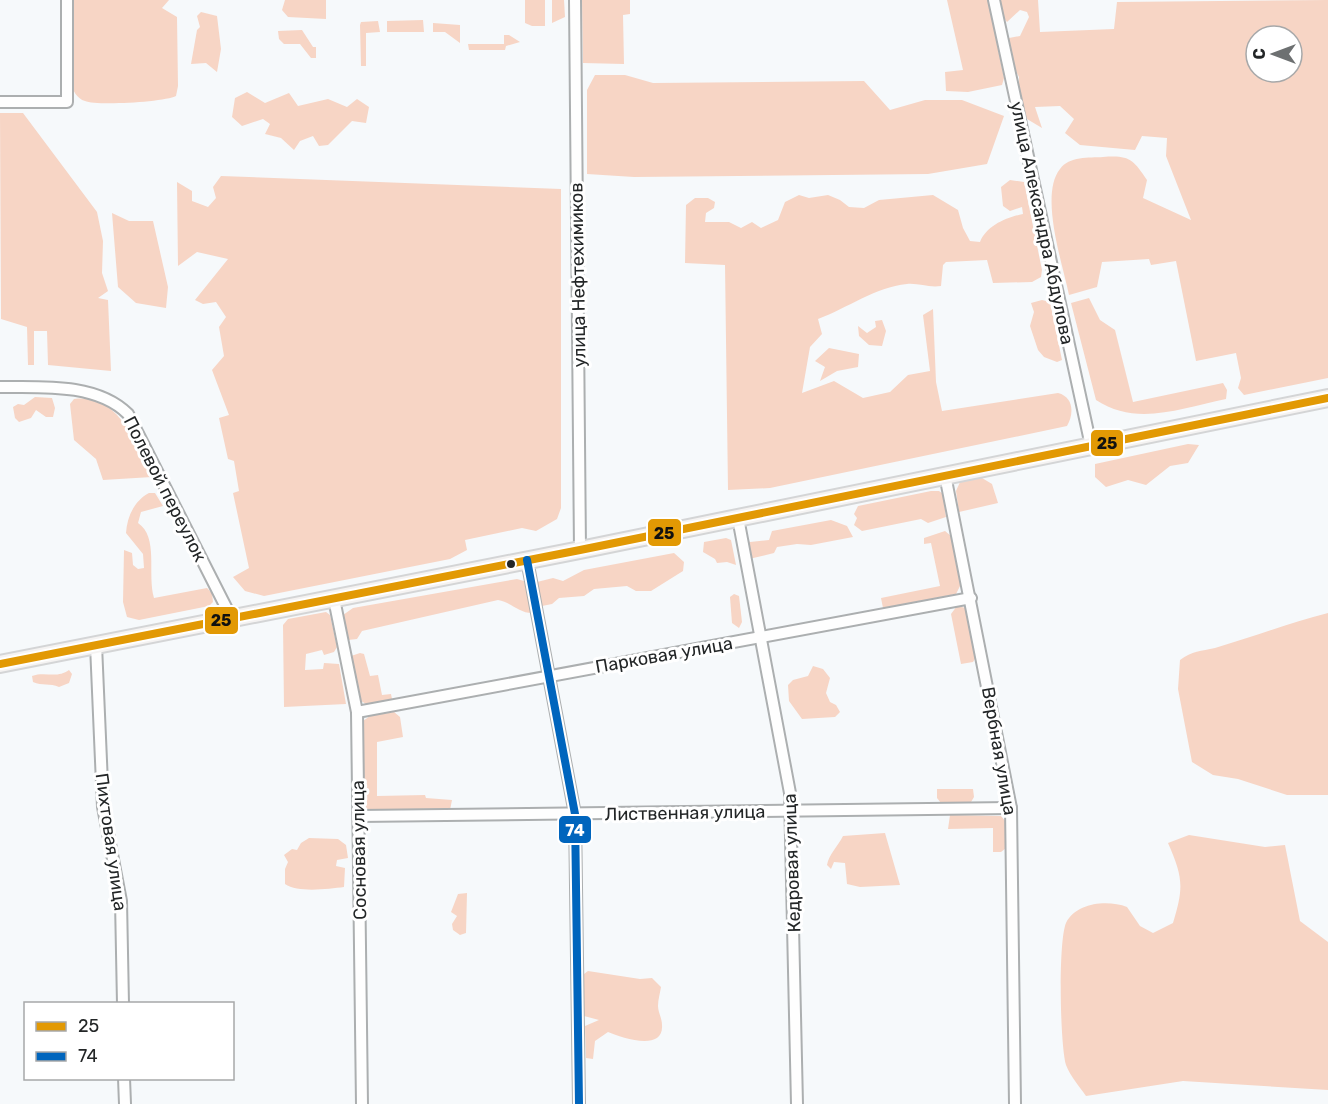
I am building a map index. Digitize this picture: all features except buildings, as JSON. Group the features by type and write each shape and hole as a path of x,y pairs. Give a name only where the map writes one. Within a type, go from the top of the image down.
{"main road":[{"path":"0,664 580,550 1328,398"}],"street":[{"path":"0,102 67,102 67,0"},
{"name":"улица Нефтехимиков","path":"575,0 580,550"},
{"name":"улица Александра Абдулова","path":"994,0 1090,446"},
{"name":"Полевой переулок","path":"0,387 64,389 96,395 118,403 128,414 231,619"},
{"name":"Вербная улица","path":"945,475 1011,808 1015,1104"},
{"name":"Кедровая улица","path":"738,518 792,812 797,1104"},
{"path":"527,560 575,814 579,1104"},
{"name":"Парковая улица","path":"357,712 971,598"},
{"name":"Сосновая улица","path":"334,599 357,712 362,1104"},
{"name":"Пихтовая улица","path":"96,645 101,787 122,901 123,1002"},
{"name":"Лиственная улица","path":"359,816 1011,808"},
{"path":"124,1080 125,1104"}],"shaded area":[{"path":"64,0 169,0 162,8 177,17 178,86 176,96 145,102 116,103 92,102 80,98 70,83"},
{"path":"285,0 326,0 326,19 288,17 282,10"},
{"path":"525,0 545,0 545,26 532,26 525,23"},
{"path":"552,0 564,0 565,17 552,23"},
{"path":"582,0 630,0 630,14 623,15 624,64 583,63"},
{"path":"947,0 988,0 1004,78 1002,85 968,92 946,91 945,72 963,70"},
{"path":"999,0 1038,0 1040,32 1114,29 1117,2 1328,0 1328,378 1244,395 1238,388 1241,378 1236,353 1196,361 1176,261 1151,265 1149,259 1102,262 1097,287 1069,295 1052,212 1054,181 1064,165 1080,158 1119,157 1130,160 1147,180 1143,198 1191,220 1166,156 1167,138 1142,136 1135,150 1080,145 1065,133 1074,119 1060,106 1035,107 1042,128 1027,119 1018,97 1019,77 1010,59 1009,38 1020,36 1029,17 1027,12 1020,10 1007,22 1003,17"},
{"path":"201,12 217,16 221,49 217,72 206,63 191,64 197,30 200,27 197,16"},
{"path":"423,20 424,32 387,32 387,21"},
{"path":"378,21 380,32 366,33 366,66 361,66 361,22"},
{"path":"433,23 460,25 460,43 445,32 433,32"},
{"path":"302,30 313,47 316,47 316,58 311,58 300,44 284,44 279,39 278,31"},
{"path":"504,35 509,35 520,42 506,46 505,50 469,50 468,44 504,44"},
{"path":"595,75 625,75 653,83 864,81 890,110 925,100 962,100 1004,116 987,164 928,174 634,177 587,174 587,90"},
{"path":"247,92 265,103 289,93 298,106 328,99 347,107 357,99 369,107 366,123 352,121 328,145 319,146 313,136 300,141 294,150 281,138 265,134 270,124 263,119 242,126 232,117 235,98"},
{"path":"0,113 23,113 97,212 103,241 102,273 108,291 98,298 108,300 111,371 48,365 47,331 34,331 34,365 28,365 27,327 1,319"},
{"path":"221,176 561,189 561,508 557,519 536,531 522,528 465,540 467,550 450,559 264,596 245,591 233,577 249,568 233,493 239,491 234,461 228,459 219,418 229,415 212,370 224,356 219,327 226,317 216,302 203,304 195,300 228,259 197,252 178,266 177,182 192,191 192,201 208,207 216,198 213,187"},
{"path":"1010,180 1024,182 1042,270 1041,277 1032,282 993,283 987,260 946,262 943,265 941,286 911,284 895,286 873,293 818,319 822,334 810,347 802,393 834,381 863,398 890,392 908,375 930,371 923,315 933,309 936,382 942,411 1058,393 1070,402 1071,416 1067,426 770,488 728,490 725,265 685,263 686,205 695,198 708,198 715,202 714,208 706,213 705,222 729,222 741,228 752,222 761,228 778,220 785,202 799,195 809,198 828,195 849,207 864,208 879,200 933,195 958,210 963,228 970,241 980,242 987,231 998,223 1023,214 1022,207 1010,211 1003,206 1001,187"},
{"path":"112,213 129,221 153,221 168,287 166,308 136,303 118,287"},
{"path":"1089,298 1100,320 1115,330 1133,402 1223,383 1227,390 1226,399 1160,413 1143,414 1112,408 1096,400 1071,303"},
{"path":"1042,300 1050,302 1062,360 1057,362 1044,357 1038,350 1030,326 1034,312 1031,303"},
{"path":"882,320 886,331 882,346 869,345 859,336 858,326 867,333 876,327 875,321"},
{"path":"829,348 859,354 858,367 837,371 820,381 825,367 815,361"},
{"path":"35,397 52,398 55,408 53,417 46,417 36,410 31,418 19,422 15,418 13,407 18,404 24,405"},
{"path":"74,399 90,399 114,412 132,436 152,477 103,480 96,459 74,440 70,404"},
{"path":"1188,444 1199,445 1188,463 1170,466 1146,485 1128,480 1106,487 1095,477 1095,464"},
{"path":"982,478 992,484 998,503 959,512 956,491 960,482"},
{"path":"939,491 943,494 946,517 928,523 921,519 862,531 854,525 857,518 854,514 858,506"},
{"path":"149,493 155,493 163,506 141,512 138,523 148,537 154,598 207,588 212,593 213,602 209,606 139,620 127,617 123,602 124,550 132,553 133,565 138,569 144,568 143,554 126,533 127,527 135,505"},
{"path":"831,520 847,526 853,537 811,545 797,544 777,547 774,553 749,559 745,538 750,542 769,540 772,531"},
{"path":"945,531 951,536 961,584 956,594 883,608 881,598 940,586 931,543 924,544 924,538"},
{"path":"726,538 731,540 736,565 727,562 717,563 715,559 703,552 704,542"},
{"path":"674,553 684,562 683,571 651,591 636,591 627,586 594,589 584,596 559,598 552,604 542,606 537,582 553,578 563,581 584,570"},
{"path":"517,579 524,581 532,613 498,600 362,631 357,639 348,640 343,615 353,608"},
{"path":"734,594 739,596 742,622 739,628 732,623 730,597"},
{"path":"957,606 966,608 976,657 973,662 961,664 951,614"},
{"path":"326,612 330,615 337,647 334,652 324,655 322,650 306,654 305,670 323,669 324,663 339,664 346,704 284,707 283,625 288,619"},
{"path":"1328,613 1328,795 1287,795 1238,779 1213,775 1192,762 1178,689 1180,660 1193,653"},
{"path":"364,654 370,676 378,675 382,695 391,694 392,699 366,704 358,699 351,656"},
{"path":"813,666 823,669 830,678 826,693 830,702 836,705 840,712 835,717 802,719 789,701 788,685 793,680 808,676"},
{"path":"69,670 72,674 69,683 59,687 33,682 32,676 55,675"},
{"path":"394,712 400,717 403,737 377,742 377,796 425,795 426,798 452,800 450,810 374,812 364,807 363,721 370,716"},
{"path":"937,789 973,789 974,797 971,802 941,803 937,798"},
{"path":"950,815 1001,816 1006,822 1006,848 1001,852 993,852 993,828 948,829"},
{"path":"885,833 900,885 860,887 847,884 845,863 834,862 831,869 827,865 843,836"},
{"path":"1189,835 1265,847 1285,845 1300,921 1328,942 1328,1090 1183,1081 1086,1096 1070,1073 1064,1054 1061,1016 1062,950 1066,923 1071,916 1085,907 1102,903 1127,907 1140,926 1153,933 1173,923 1179,900 1180,882 1177,865 1168,843"},
{"path":"309,838 338,839 346,845 348,858 337,860 336,866 345,868 344,887 297,889 285,884 285,869 288,862 284,855 292,849 297,850 301,843"},
{"path":"467,893 466,933 460,935 453,930 452,924 457,916 451,912 458,894"},
{"path":"588,971 640,979 652,978 661,987 658,1006 662,1025 661,1033 649,1041 641,1041 608,1032 595,1041 593,1059 586,1058 585,1026 599,1020 584,1016 584,974"}],"transit line":[{"name":"25","path":"0,664 580,550 1328,398"},
{"name":"74","path":"527,560 575,814 579,1104"}]}
